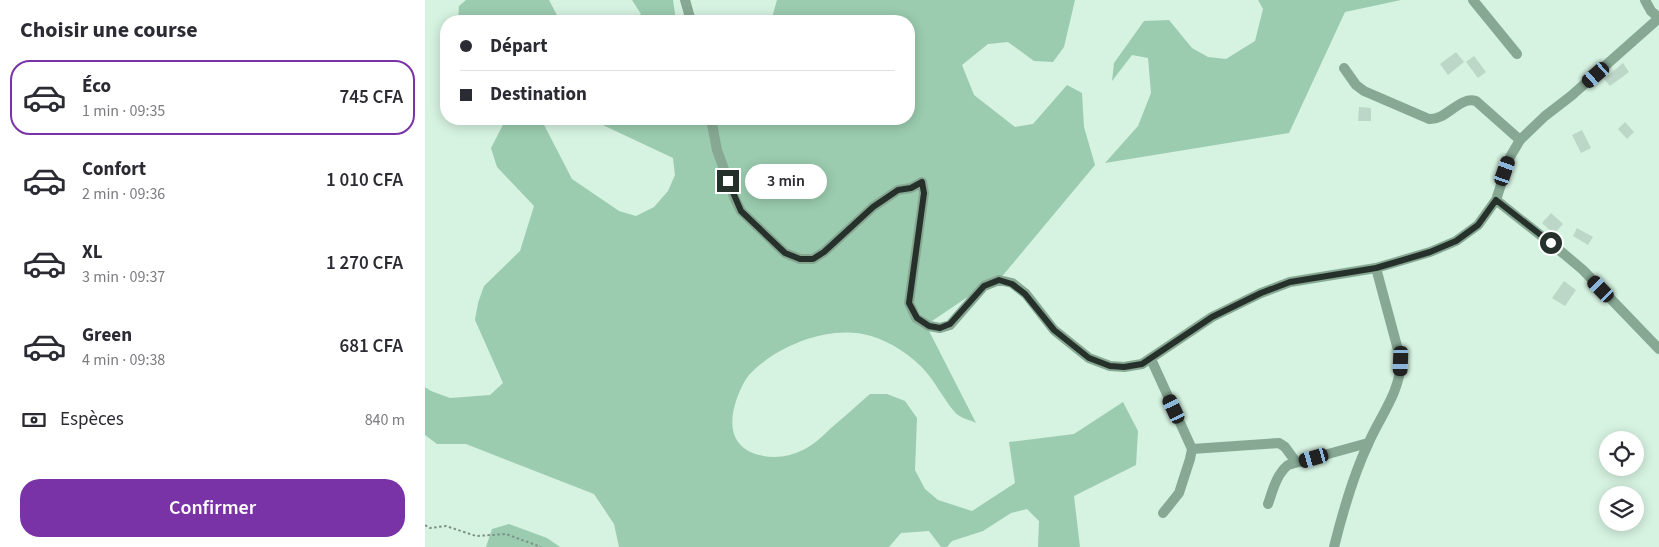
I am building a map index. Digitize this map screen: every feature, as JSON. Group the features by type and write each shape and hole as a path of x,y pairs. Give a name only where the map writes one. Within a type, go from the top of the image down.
{"street":[{"path":"685,0 689,15"},
{"path":"1473,0 1517,54"},
{"path":"712,125 717,150 741,211 785,253 800,259 813,259 824,252 873,207 898,190 911,188 922,182 924,193 909,303 917,318 929,326 940,328 950,324 984,286 999,280 1012,284 1025,294 1054,330 1089,358 1110,366 1124,367 1142,364 1212,317 1261,293 1290,282 1376,268 1430,252 1456,241 1478,225 1496,200 1510,157 1520,140 1545,116 1571,96 1659,18 1651,11 1645,0"},
{"path":"1344,68 1356,85 1364,91 1429,119 1438,118 1465,101 1475,101 1520,140"},
{"path":"1496,200 1583,270 1659,349"},
{"path":"1334,547 1345,503 1368,443 1394,394 1401,372 1401,361 1376,268"},
{"path":"1151,359 1192,448 1179,493 1163,513"},
{"path":"1192,448 1270,442 1279,443 1285,447 1296,462"},
{"path":"1268,504 1281,471 1288,465 1368,443"}],"path":[{"path":"425,525 430,528 446,526 475,536 506,534 541,547"}],"green space":[{"path":"466,0 549,0 557,15 458,15 459,6"},
{"path":"632,0 673,0 675,15 639,15 641,14"},
{"path":"777,0 1075,0 1064,47 1053,62 1034,61 1008,42 988,44 962,65 974,95 1015,127 1033,124 1067,85 1082,93 1084,127 1095,165 999,280 984,286 926,325 976,423 955,412 927,373 901,350 871,336 839,333 822,335 789,346 761,364 745,380 734,407 732,425 737,440 749,451 770,457 787,456 803,450 814,443 870,394 887,394 905,401 917,418 915,470 925,489 938,500 972,511 1015,483 1009,442 1074,434 1123,402 1138,431 1136,465 1074,496 1080,547 1038,547 1039,521 1027,509 1011,513 983,531 952,541 947,547 941,547 929,531 901,533 889,547 619,547 614,524 594,494 466,444 437,444 425,435 425,387 450,398 490,395 503,383 475,320 484,286 520,251 534,206 497,167 491,148 503,125 544,125 572,179 619,211 636,216 654,207 668,191 675,175 673,158 603,125 915,125 915,15 773,15"},
{"path":"1258,0 1401,0 1345,12 1289,133 1105,163 1138,126 1151,93 1148,58 1132,55 1112,81 1114,63 1144,21 1169,20 1192,48 1208,57 1226,59 1255,41 1263,9"},
{"path":"509,524 547,538 560,547 486,547 492,529"}],"building":[{"path":"1456,52 1464,62 1448,75 1440,64"},
{"path":"1474,56 1486,72 1478,78 1466,62"},
{"path":"1623,63 1629,72 1610,86 1604,79"},
{"path":"1359,107 1371,108 1371,121 1358,121"},
{"path":"1625,122 1634,132 1627,139 1618,129"},
{"path":"1582,130 1591,148 1581,153 1572,135"},
{"path":"1551,213 1563,224 1554,234 1542,223"},
{"path":"1577,228 1593,237 1588,245 1573,236"},
{"path":"1564,281 1576,290 1565,306 1552,298"}],"route":[{"path":"728,181 741,211 785,253 800,259 813,259 824,252 873,207 898,190 911,188 922,182 924,193 909,303 917,318 929,326 940,328 950,324 984,286 999,280 1012,284 1025,294 1054,330 1089,358 1110,366 1124,367 1142,364 1212,317 1261,293 1290,282 1376,268 1430,252 1456,241 1478,225 1496,200 1551,243"}]}
